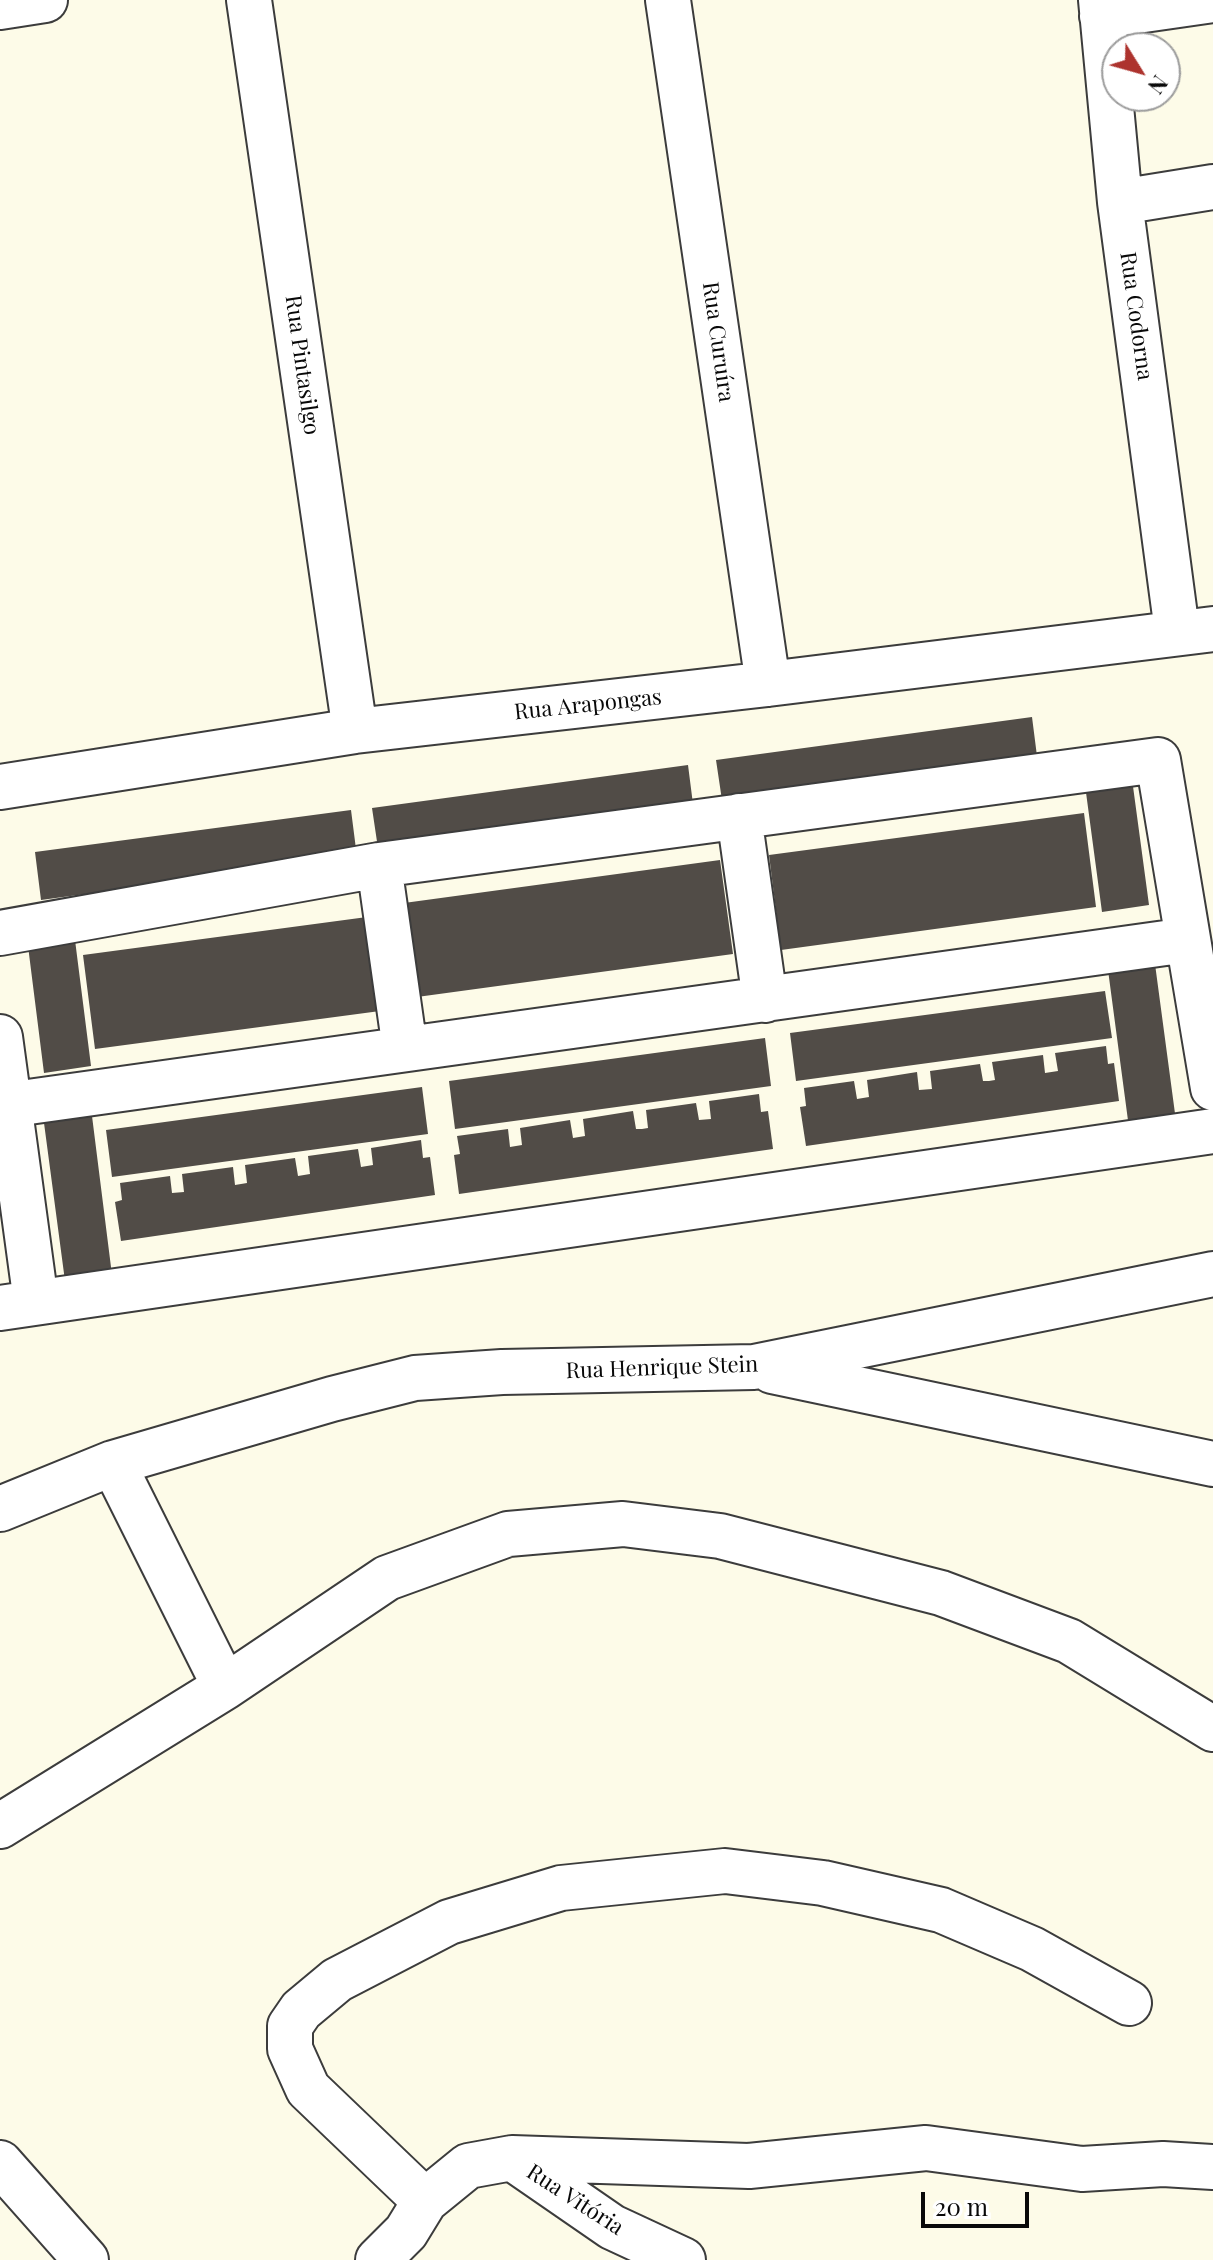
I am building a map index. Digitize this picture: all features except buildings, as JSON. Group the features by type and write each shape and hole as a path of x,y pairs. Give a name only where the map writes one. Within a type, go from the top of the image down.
{"street":[{"path":"0,7 45,0"},
{"name":"Rua Pintasilgo","path":"249,0 355,731"},
{"name":"Rua Curuíra","path":"668,0 768,684"},
{"path":"1102,8 1213,0"},
{"name":"Rua Codorna","path":"1102,8 1120,202 1195,630"},
{"path":"1120,202 1213,187"},
{"name":"Rua Arapongas","path":"0,787 355,731 768,684 1195,630"},
{"path":"0,933 379,865 1158,760 1213,1088"},
{"path":"739,816 765,1000"},
{"path":"379,865 405,1049"},
{"path":"4,1105 1187,940"},
{"path":"0,1037 18,1305 1213,1131"},
{"name":"Rua Henrique Stein","path":"0,1509 113,1463 415,1378 502,1372 754,1367 1213,1274"},
{"path":"754,1367 1213,1464"},
{"path":"113,1463 225,1687"},
{"path":"0,1826 225,1687 387,1578 508,1534 623,1524 720,1536 941,1593 1069,1641 1213,1729"},
{"path":"425,2201 308,2089 290,2049 290,2026 301,2010 337,1980 449,1922 561,1888 725,1871 823,1883 941,1910 1032,1949 1129,2003"},
{"path":"378,2260 406,2232 425,2201 468,2166 512,2158 749,2166 926,2148 1082,2169 1163,2164 1213,2167"},
{"name":"Rua Vitória","path":"512,2158 612,2227 683,2260"},
{"path":"0,2163 86,2260"}]}
